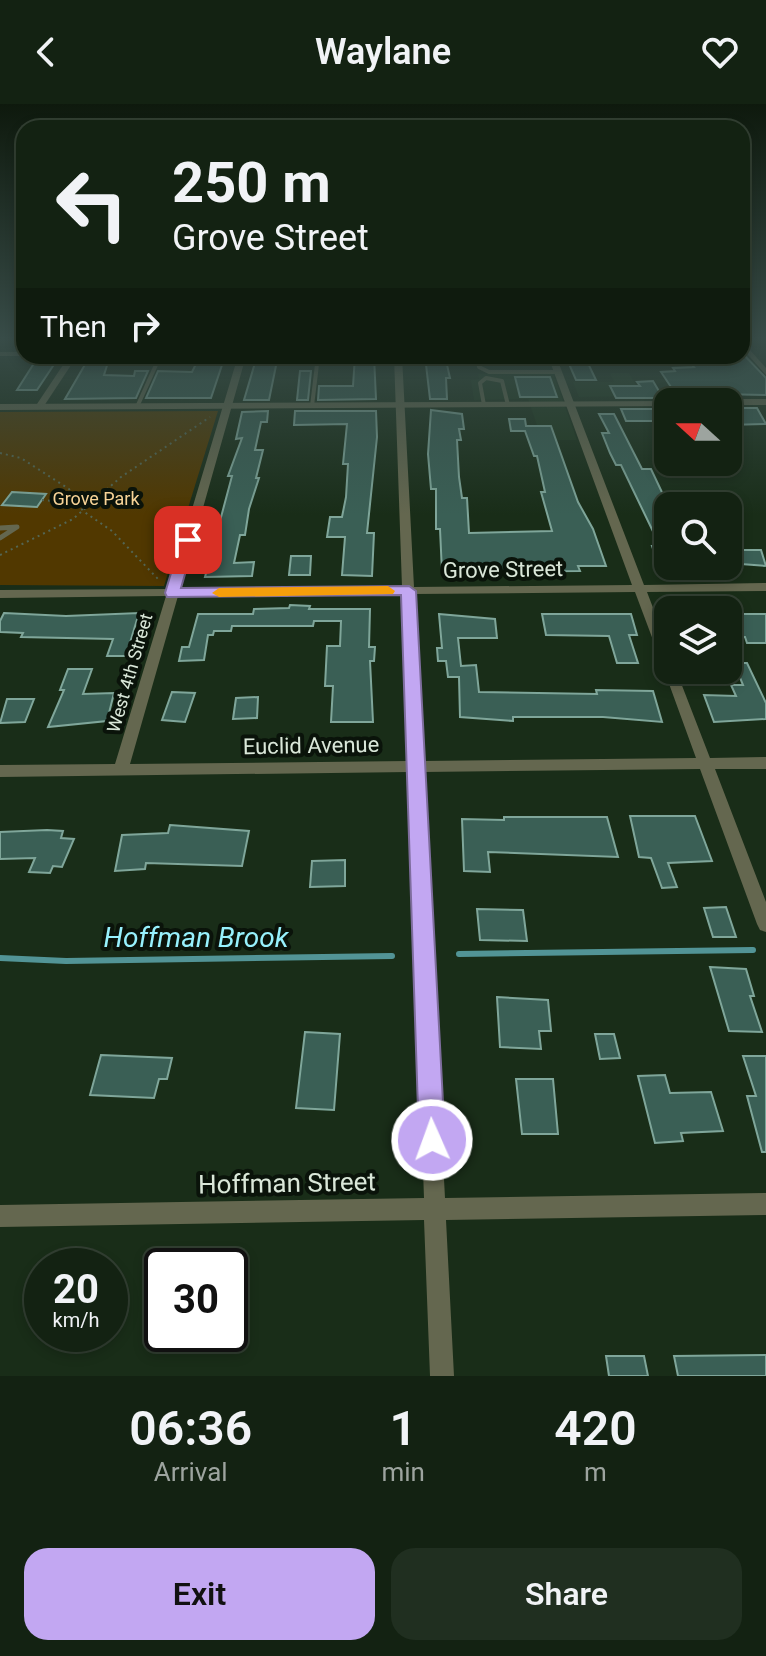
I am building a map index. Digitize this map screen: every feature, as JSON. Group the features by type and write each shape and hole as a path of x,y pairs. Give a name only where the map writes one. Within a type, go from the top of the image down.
{"street":[{"path":"39,407 46,396"},
{"name":"West 4th Street","path":"121,769 168,589 227,396"},
{"path":"399,396 442,1376"},
{"path":"569,396 654,626"},
{"path":"742,402 766,402"},
{"path":"0,407 222,410 312,406 654,403"},
{"name":"Grove Street","path":"0,594 168,589 409,591 766,587"},
{"path":"675,684 766,924"},
{"name":"Euclid Avenue","path":"0,771 766,763"},
{"name":"Hoffman Street","path":"0,1216 766,1204"}],"lane":[{"path":"137,407 142,396"},
{"path":"312,406 313,396"},
{"path":"482,396 484,405"},
{"path":"506,396 508,405"},
{"path":"0,528 17,527 0,538"}],"path":[{"path":"0,555 48,534 83,511 121,477 222,410"},
{"path":"0,453 21,458 69,489 75,503 112,531 168,589"},
{"path":"42,500 75,503"}],"shaded area":[{"path":"473,396 561,396 577,440 542,440 528,399 474,400"}],"green space":[{"name":"Grove Park","path":"218,411 164,586 0,585 0,412"}],"building":[{"path":"67,396 137,396 136,398 65,399"},
{"path":"147,396 212,396 211,398"},
{"path":"245,396 270,396 269,400 244,400"},
{"path":"297,396 308,396 308,400 297,400"},
{"path":"318,396 376,396 376,399 318,400"},
{"path":"430,396 447,396 447,399 430,399"},
{"path":"615,396 654,396 616,398"},
{"path":"742,408 757,408 766,424 742,425"},
{"path":"621,409 654,409 654,421 626,421"},
{"path":"431,410 462,414 464,429 459,429 461,440 457,440 459,477 462,498 467,498 469,533 552,531 541,492 545,492 537,456 534,456 525,431 511,431 509,419 525,419 526,426 551,426 578,502 593,529 606,566 578,566 580,571 442,572 440,529 436,529 436,489 431,489 428,454"},
{"path":"268,411 267,422 261,422 255,450 263,450 256,478 259,478 245,535 240,535 234,563 254,562 252,576 205,577 232,476 228,476 242,438 236,439 242,412"},
{"path":"295,411 376,411 377,437 367,533 374,533 372,576 342,575 345,537 327,537 330,517 342,517 346,497 348,464 343,464 347,424 294,425"},
{"path":"599,414 614,414 642,469 651,469 662,492 654,492 654,534 621,465 616,465 610,453 602,433 609,433"},
{"path":"12,492 46,494 37,507 2,505"},
{"path":"742,550 761,550 766,566 742,564"},
{"path":"291,556 311,556 310,575 289,575"},
{"path":"290,605 310,606 309,609 370,609 369,647 375,647 374,661 370,661 373,722 331,722 333,686 325,686 327,646 340,646 341,621 314,621 313,626 232,626 231,631 214,631 213,635 208,635 204,660 179,661 182,647 189,647 198,614 253,614 254,609 289,608"},
{"path":"4,613 66,616 139,613 126,656 107,656 113,639 21,637 23,633 0,632"},
{"path":"439,614 495,619 497,638 458,638 461,666 476,665 479,692 597,694 596,690 653,691 662,722 603,717 513,717 513,721 460,717 459,677 448,677 446,661 438,661 437,648 442,648"},
{"path":"542,614 631,614 637,635 629,635 638,663 617,663 609,636 546,635"},
{"path":"742,614 766,614 766,643 747,643 742,637"},
{"path":"742,663 747,663 766,703 766,719 714,722 704,695 736,696 731,685 743,685"},
{"path":"68,669 92,669 83,694 114,693 107,721 48,727 64,690 60,690"},
{"path":"172,692 195,693 185,722 162,720"},
{"path":"258,697 257,718 233,719 236,698"},
{"path":"7,699 34,699 25,722 0,723"},
{"path":"630,816 695,816 712,861 668,863 677,887 662,888 651,858 639,857"},
{"path":"504,817 607,817 618,857 488,852 490,872 464,871 462,819 504,820"},
{"path":"170,825 249,831 242,866 146,863 145,869 115,871 122,835 168,833"},
{"path":"63,831 61,838 74,839 62,867 53,866 50,873 29,872 35,858 0,859 0,832"},
{"path":"345,860 345,886 310,887 312,861"},
{"path":"726,907 736,937 713,937 704,908"},
{"path":"477,909 523,910 527,941 480,940"},
{"path":"710,967 746,969 754,996 750,996 762,1032 729,1031"},
{"path":"497,997 548,1000 551,1031 539,1031 541,1049 500,1047"},
{"path":"305,1032 340,1034 334,1110 296,1108"},
{"path":"595,1034 614,1034 620,1058 600,1059"},
{"path":"101,1055 172,1058 167,1079 159,1079 154,1098 90,1095"},
{"path":"743,1056 766,1056 766,1152 762,1152 747,1096 756,1096"},
{"path":"665,1075 670,1093 711,1092 723,1131 681,1133 683,1141 655,1143 638,1076"},
{"path":"516,1079 553,1079 558,1134 522,1134"},
{"path":"766,1355 766,1376 678,1376 674,1356"},
{"path":"606,1356 644,1356 648,1376 609,1376"}],"waterway":[{"name":"Hoffman Brook","path":"459,954 753,950"},
{"name":"Hoffman Brook","path":"0,958 66,961 392,956"}],"slow traffic":[{"path":"219,593 388,591"}],"route":[{"path":"188,540 173,593 409,591 432,1140"}]}
